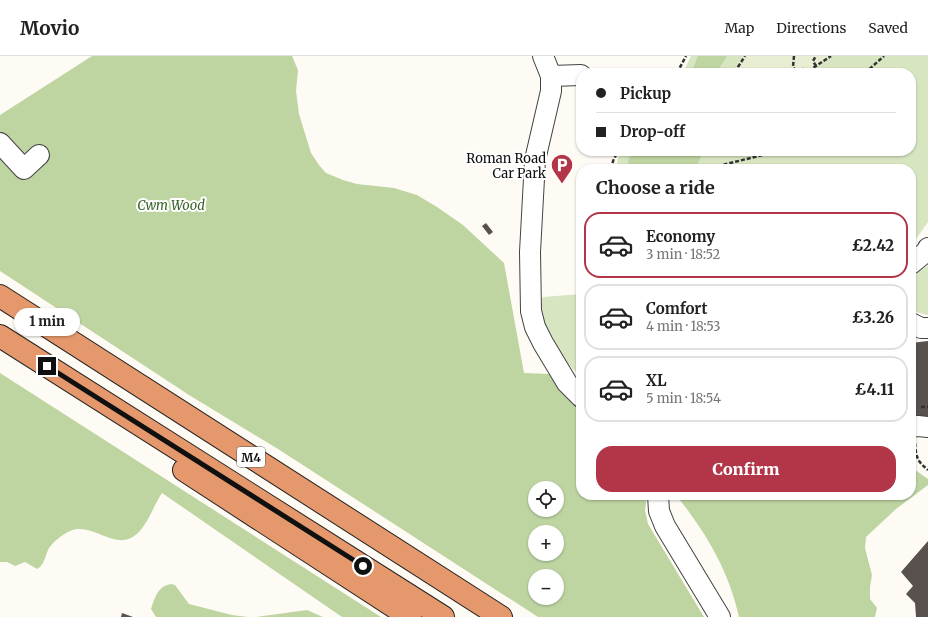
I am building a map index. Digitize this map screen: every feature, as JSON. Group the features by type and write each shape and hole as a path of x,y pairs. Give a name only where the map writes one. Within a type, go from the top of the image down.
{"highway":[{"name":"M4","path":"0,296 501,617"},
{"name":"M4","path":"0,336 442,617"},
{"name":"M4","path":"70,380 121,430 410,617"}],"lane":[{"path":"543,56 551,76 551,91 535,160 530,252 531,311 535,327 543,343 567,383 576,392"},
{"path":"551,76 576,75"},
{"path":"0,143 24,169 39,155"},
{"path":"916,260 928,250"},
{"path":"916,326 921,328 928,328"},
{"path":"658,500 659,511 665,526 720,617"}],"path":[{"path":"680,68 686,56"},
{"path":"738,68 745,56"},
{"path":"794,56 794,68"},
{"path":"816,56 813,61 816,66"},
{"path":"813,68 831,56"},
{"path":"871,68 884,56"},
{"path":"725,164 758,156"},
{"path":"916,455 920,463 928,470"}],"green space":[{"name":"Cwm Wood","path":"92,56 292,56 298,70 296,91 299,114 311,153 326,173 357,184 394,188 417,195 463,225 504,263 524,373 549,374 576,404 576,500 646,500 645,510 648,524 704,617 538,617 278,449 189,395 0,271 0,115"},
{"path":"691,56 928,56 928,222 916,239 916,164 617,164 620,156 916,156 916,68 685,68"},
{"path":"698,56 727,56 719,68 693,68"},
{"path":"743,56 828,56 815,68 735,68"},
{"path":"630,156 702,156 698,164 628,164"},
{"path":"928,266 928,315 916,311 916,274"},
{"path":"576,294 576,372 561,354 538,311 543,297"},
{"path":"0,373 381,617 342,617 162,493 143,528 130,538 122,540 113,539 88,530 79,529 70,531 61,536 49,548 42,565 37,569 25,562 15,566 7,562 0,562"},
{"path":"916,471 928,479 928,485 916,494"},
{"path":"680,500 908,500 866,537 865,548 872,575 870,599 877,608 875,617 739,617 735,600 715,552"},
{"path":"171,584 175,585 189,604 232,615 248,617 156,617 151,609 156,596 163,587"},
{"path":"307,610 323,617 256,617"}],"building":[{"path":"486,223 493,232 489,235 482,226"},
{"path":"928,341 928,418 916,419 916,342"},
{"path":"928,541 928,617 916,617 915,603 906,594 913,586 901,572"},
{"path":"122,613 133,617 121,617"}],"place":[{"name":"Roman Road Car Park","path":"562,184"}],"route":[{"path":"47,366 363,566"}]}
